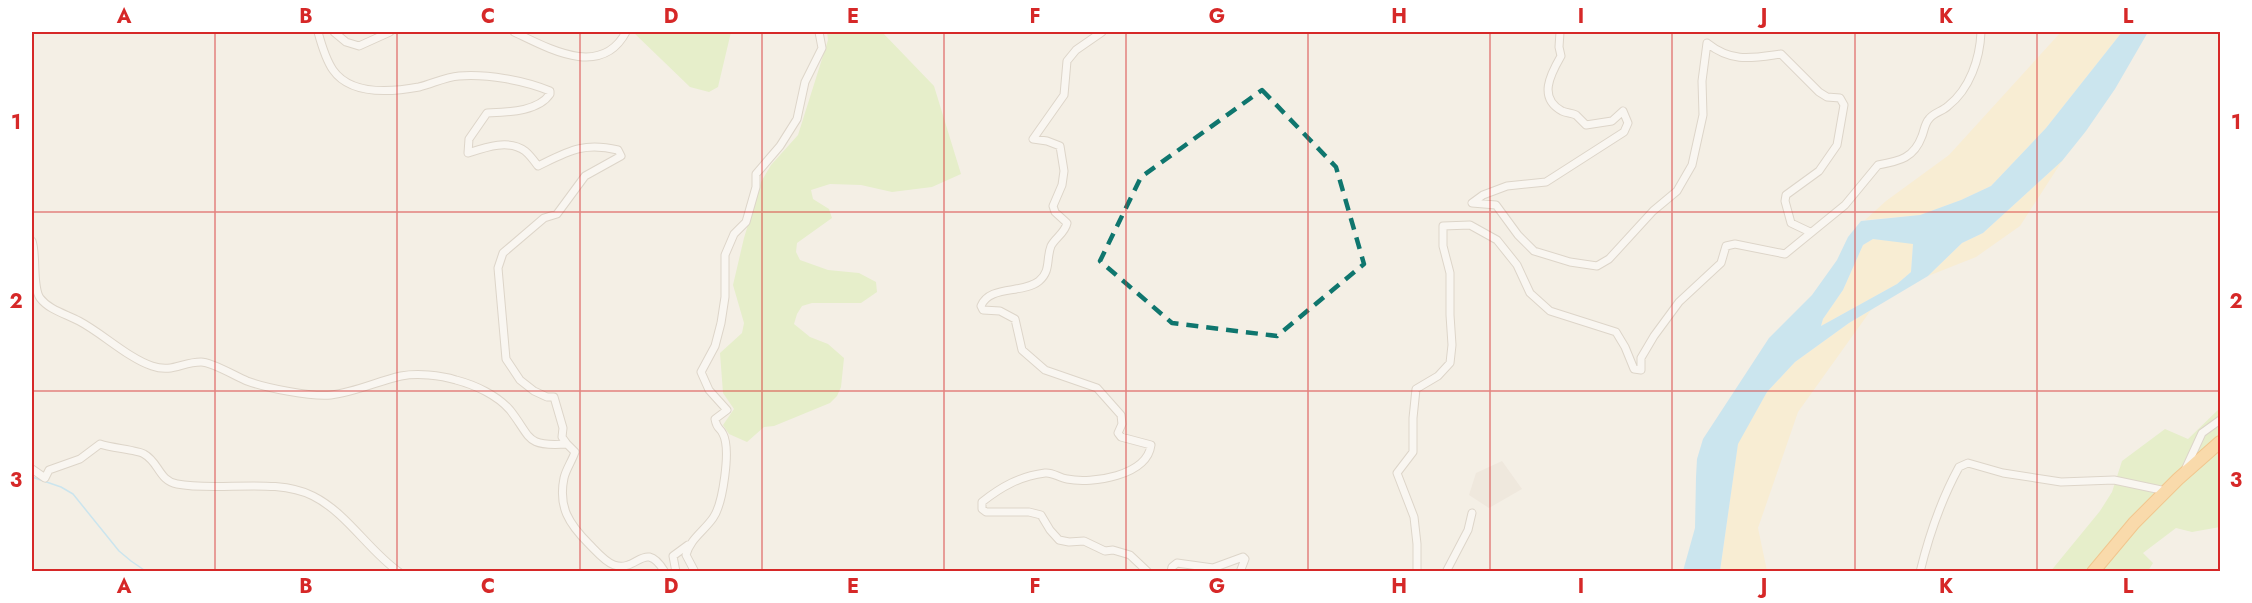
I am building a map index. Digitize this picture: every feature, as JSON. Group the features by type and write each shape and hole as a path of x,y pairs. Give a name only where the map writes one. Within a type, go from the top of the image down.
{"highway":[{"path":"2093,572 2134,523 2184,473 2220,442"}],"street":[{"path":"318,32 333,71 354,87 392,90 421,87 457,76 474,76 496,78 550,91 547,98 538,106 487,113 469,139 468,153 492,146 509,145 525,151 538,166 578,148 599,146 618,150 621,156 585,176 556,214 544,218 503,253 498,268 506,359 520,380 534,392 554,397 563,428 562,437 575,452 563,480 563,499 567,518 576,531 611,564 628,566 645,556 650,556 655,558 665,572"},
{"path":"334,32 346,42 359,46 390,32"},
{"path":"513,32 561,53 598,57 616,46 626,32"},
{"path":"676,572 673,556 688,545 716,514 725,486 723,476 726,447 723,433 716,428 715,419 727,410 709,390 701,372 715,346 721,322 726,297 725,255 734,234 746,222 756,187 756,174 780,146 797,119 805,82 822,48 819,32"},
{"path":"1102,32 1076,50 1067,61 1064,95 1033,139 1060,146 1064,171 1062,185 1053,206 1055,212 1067,223 1051,247 1047,271 1041,280 1029,288 1008,290 987,297 981,306 983,310 1000,310 1015,319 1022,350 1045,370 1097,388 1120,416 1122,424 1118,432 1120,437 1151,445 1150,451 1139,463 1120,476 1092,481 1066,479 1048,472 1010,483 982,502 982,509 986,512 1029,512 1041,515 1059,540 1084,541 1105,551 1113,550 1130,555 1148,572"},
{"path":"1560,32 1561,56 1547,90 1549,100 1562,111 1576,115 1586,125 1612,120 1623,111 1628,123 1624,132 1546,182 1507,186 1483,195 1472,203 1496,205 1518,235 1534,251 1570,262 1597,266 1609,259 1653,211 1677,191 1692,165 1703,115 1702,81 1707,43 1713,48 1744,59 1781,54 1819,92 1827,97 1840,98 1844,105 1837,145 1819,171 1786,195 1785,201 1791,223 1810,232"},
{"path":"1417,572 1414,517 1397,473 1413,452 1416,389 1438,376 1450,363 1452,345 1449,315 1450,273 1443,246 1443,226 1470,225 1497,240 1517,265 1530,292 1551,311 1616,332 1634,369 1641,370 1641,358 1654,336 1679,302 1721,263 1726,246 1735,244 1785,254 1845,205 1878,165 1896,162 1910,156 1918,146 1929,118 1950,105 1966,86 1981,47 1981,32"},
{"path":"32,241 39,296 50,307 81,322 149,365 165,370 201,362 250,382 305,394 331,395 403,375 455,379 487,392 509,409 524,433 534,442 552,445 567,444"},
{"path":"2184,473 2202,433 2220,420"},
{"path":"32,469 45,478 49,470 81,459 100,444 114,449 143,453 164,478 174,484 194,487 273,487 301,490 329,505 399,572"},
{"path":"1920,572 1927,541 1948,487 1959,467 1968,463 2022,477 2061,482 2114,480 2166,491"},
{"path":"1446,572 1468,530 1472,513"},
{"path":"688,545 686,555 695,572"},
{"path":"1171,572 1172,567 1177,563 1213,568 1243,557 1245,560 1240,572"}],"highlighted area":[{"path":"1262,90 1336,167 1364,264 1277,336 1172,323 1100,261 1141,177"}],"shaded area":[{"path":"1502,461 1522,489 1489,508 1469,495 1476,473"}],"green space":[{"path":"633,32 731,32 718,87 709,92 690,87"},
{"path":"827,32 882,32 934,86 961,174 932,187 892,192 861,185 830,184 811,190 813,199 829,209 832,218 797,243 796,252 800,260 828,270 859,273 876,282 877,292 861,303 812,303 802,306 794,324 810,337 828,344 844,358 841,387 837,396 830,403 774,426 764,427 747,442 729,434 723,425 734,409 723,393 720,353 742,333 744,323 733,285 761,182 771,165 798,135 828,40"},
{"path":"2220,408 2220,527 2192,532 2176,528 2143,553 2153,563 2148,571 2050,572 2100,511 2112,492 2122,461 2165,429 2188,439"}],"sand":[{"path":"2061,32 2122,32 2046,128 1991,186 1920,215 1865,220 1886,201 1949,155"},
{"path":"2062,161 2020,226 1976,257 1928,276 1962,243 1983,233"},
{"path":"1873,239 1913,243 1911,272 1897,284 1821,326 1823,319 1843,290 1863,245"},
{"path":"1871,310 1798,412 1758,528 1767,571 1720,572 1738,443 1767,392 1795,362"}],"water":[{"path":"2122,32 2148,32 2115,89 2062,161 1983,233 1962,243 1928,276 1849,323 1795,362 1767,392 1738,444 1720,571 1683,571 1695,528 1697,459 1703,439 1769,338 1812,295 1837,260 1848,237 1861,221 1920,215 1991,186 2046,128","holes":["1873,239 1913,244 1911,272 1897,284 1821,326 1823,319 1843,290 1863,245"]}],"waterway":[{"path":"32,477 61,487 73,494 119,551 147,572"}]}
